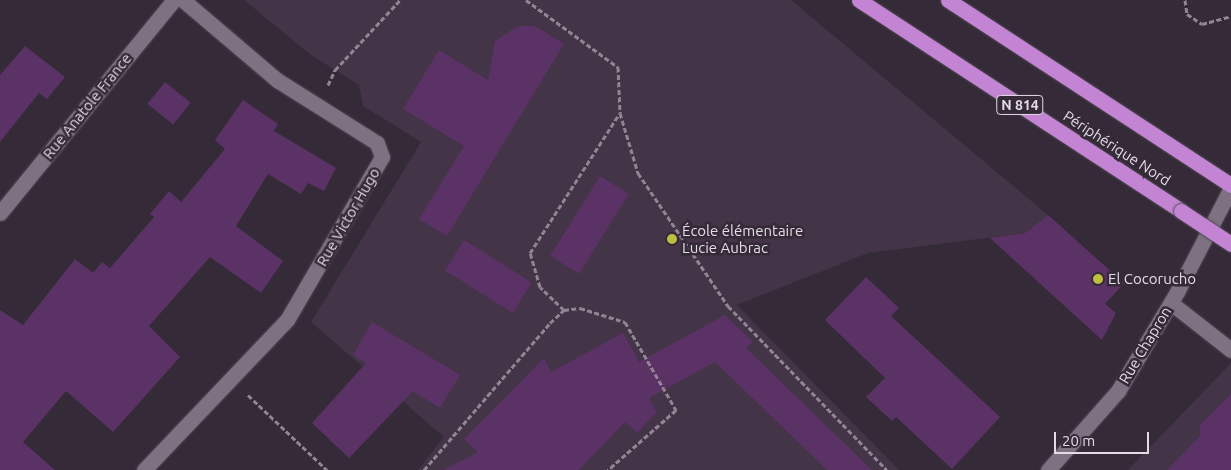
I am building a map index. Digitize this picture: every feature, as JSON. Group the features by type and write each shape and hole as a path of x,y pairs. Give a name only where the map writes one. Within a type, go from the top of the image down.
{"highway":[{"name":"Périphérique Nord","path":"859,0 1231,244"},
{"name":"Périphérique Nord","path":"948,0 1231,186"}],"street":[{"name":"Rue Anatole France","path":"0,213 174,0"},
{"name":"Rue Victor Hugo","path":"144,470 287,320 382,157 377,143 277,80 183,0"},
{"name":"Rue Chapron","path":"1048,470 1118,391 1171,303 1231,186"},
{"path":"1171,303 1231,350"}],"path":[{"path":"317,105 335,70 400,0"},
{"path":"526,0 618,67 620,112 638,174 728,306 887,470"},
{"path":"1185,0 1187,14 1202,24 1231,16"},
{"path":"564,310 540,287 530,253 620,112"},
{"path":"424,470 564,310 580,308 625,322 676,410 608,470"},
{"path":"231,379 327,470"}],"shaded area":[{"name":"École élémentaire Lucie Aubrac","path":"244,0 791,0 1048,215 1025,233 868,253 737,305 899,470 418,470 444,437 311,322 421,142 363,106 359,85 311,55"},
{"path":"1231,363 1231,470 1128,470"}],"building":[{"path":"518,26 535,26 564,44 447,236 419,219 464,146 403,109 439,50 488,80 495,41"},
{"path":"25,46 65,77 47,99 39,93 0,142 0,75"},
{"path":"165,82 191,103 173,125 147,104"},
{"path":"243,100 278,124 274,131 336,168 324,191 308,183 301,194 268,174 236,226 283,261 261,293 210,257 149,326 180,357 113,432 66,391 23,442 55,470 0,470 0,310 23,325 75,259 93,273 102,262 110,268 154,217 150,214 169,191 181,202 225,149 215,140"},
{"path":"600,176 629,194 579,274 550,256"},
{"path":"1048,215 1124,283 1105,304 1116,313 1102,340 990,238 1025,233"},
{"path":"464,240 532,282 513,313 445,271"},
{"path":"866,277 899,308 891,316 1000,417 952,469 896,417 892,421 866,397 885,378 825,320"},
{"path":"725,315 753,342 746,348 872,470 827,470 715,362 649,398 657,412 637,433 625,422 579,470 444,470 478,452 464,439 544,358 551,372 623,333 639,362"},
{"path":"372,322 460,375 440,408 413,391 349,458 312,423 366,363 353,355"},
{"path":"1231,394 1231,470 1167,470 1200,436 1200,425"}],"place":[{"name":"École élémentaire Lucie Aubrac","path":"672,239"},
{"name":"El Cocorucho","path":"1098,279"}]}
